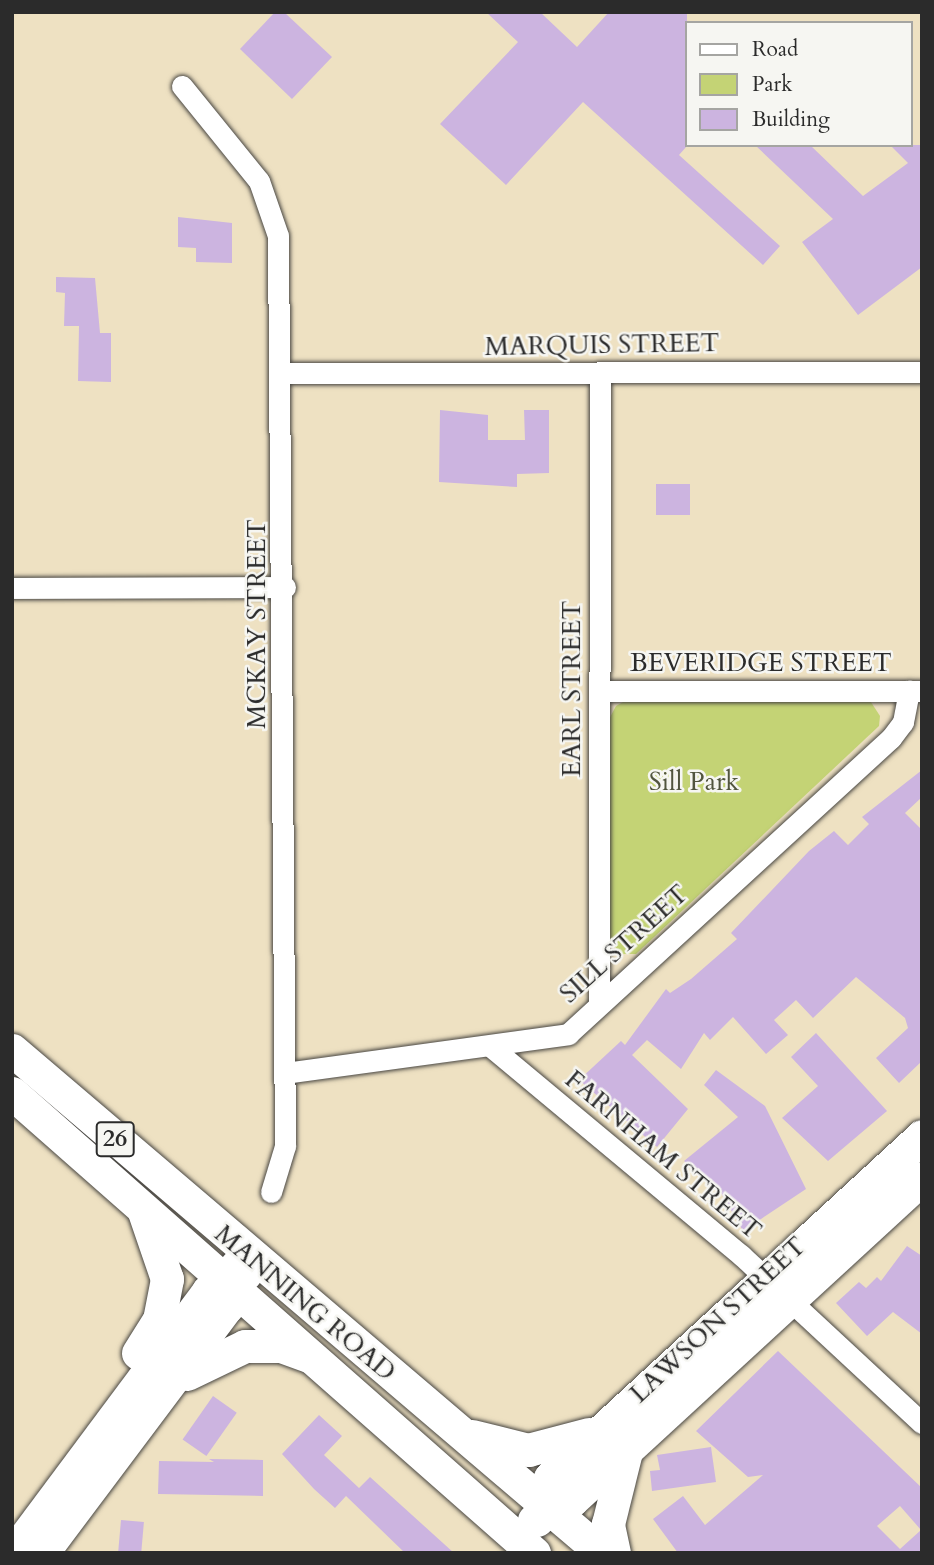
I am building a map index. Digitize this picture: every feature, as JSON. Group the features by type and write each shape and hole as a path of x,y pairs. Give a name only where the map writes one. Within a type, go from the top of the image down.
{"main road":[{"name":"MANNING ROAD","path":"12,1050 276,1279 449,1424 543,1511 602,1553"},
{"name":"MANNING ROAD","path":"12,1093 233,1279 534,1553"},
{"name":"LAWSON STREET","path":"543,1511 550,1478 764,1277 922,1136"},
{"name":"LAWSON STREET","path":"543,1511 626,1451 922,1178"},
{"path":"12,1545 85,1424 159,1320 167,1273 140,1203"},
{"path":"42,1553 165,1392 233,1279 227,1237"},
{"path":"13,1553 208,1291 233,1279 276,1279"},
{"path":"165,1392 217,1354 245,1346 281,1346 318,1359"},
{"path":"449,1424 486,1442 534,1450 584,1437 613,1418"},
{"path":"614,1553 608,1524 626,1451"},
{"path":"485,1509 505,1520 543,1511 541,1553"}],"street":[{"name":"MCKAY STREET","path":"182,86 270,201 278,236 283,373 285,587 285,1146 271,1192"},
{"name":"MARQUIS STREET","path":"283,373 922,372"},
{"name":"EARL STREET","path":"599,1004 600,374"},
{"path":"12,588 285,587"},
{"name":"BEVERIDGE STREET","path":"601,691 915,691"},
{"name":"SILL STREET","path":"285,1073 568,1034 891,738 903,722 915,691"},
{"name":"FARNHAM STREET","path":"490,1046 764,1277 922,1423"}],"green space":[{"name":"Sill Park","path":"630,698 869,699 880,716 879,726 636,954 621,954 610,941 608,721 616,706"}],"building":[{"path":"275,12 284,12 332,57 292,99 240,49"},
{"path":"486,12 540,12 577,47 609,12 687,12 686,147 679,155 780,246 763,265 583,102 506,185 440,124 518,42"},
{"path":"922,145 922,267 858,315 802,242 833,219 757,147 812,147 863,196 908,163 892,147"},
{"path":"178,217 232,223 232,263 196,262 196,248 178,247"},
{"path":"56,277 95,278 100,333 111,333 111,382 78,381 79,326 64,326 65,293 56,292"},
{"path":"440,410 488,415 488,440 525,440 524,410 549,410 549,473 517,474 517,487 439,482"},
{"path":"656,484 690,484 690,515 656,515"},
{"path":"922,770 922,797 905,813 922,830 922,1061 899,1083 876,1058 908,1028 905,1018 856,977 813,1018 796,1000 774,1020 788,1035 766,1054 733,1017 710,1040 704,1033 681,1069 647,1040 632,1055 688,1109 657,1147 579,1080 621,1041 625,1045 666,989 670,993 691,979 737,939 731,933 809,851 834,831 848,845 869,824 862,817"},
{"path":"816,1033 887,1111 828,1161 782,1118 818,1086 791,1057"},
{"path":"716,1070 765,1106 806,1189 743,1231 717,1186 713,1189 684,1161 738,1117 704,1085"},
{"path":"907,1246 922,1256 922,1334 893,1312 867,1336 836,1303 859,1282 866,1288 877,1277 881,1281"},
{"path":"778,1351 922,1488 922,1553 678,1553 653,1519 683,1496 705,1525 763,1475 748,1477 696,1431","holes":["900,1506 921,1530 900,1549 877,1526"]},
{"path":"213,1396 237,1413 206,1456 183,1439"},
{"path":"319,1415 342,1436 324,1455 359,1488 370,1477 454,1553 405,1553 346,1496 335,1508 314,1489 282,1454"},
{"path":"711,1447 716,1482 652,1491 650,1471 660,1470 657,1455"},
{"path":"209,1459 263,1460 263,1496 158,1494 159,1461 214,1462"},
{"path":"121,1520 144,1522 141,1553 118,1553"}]}
